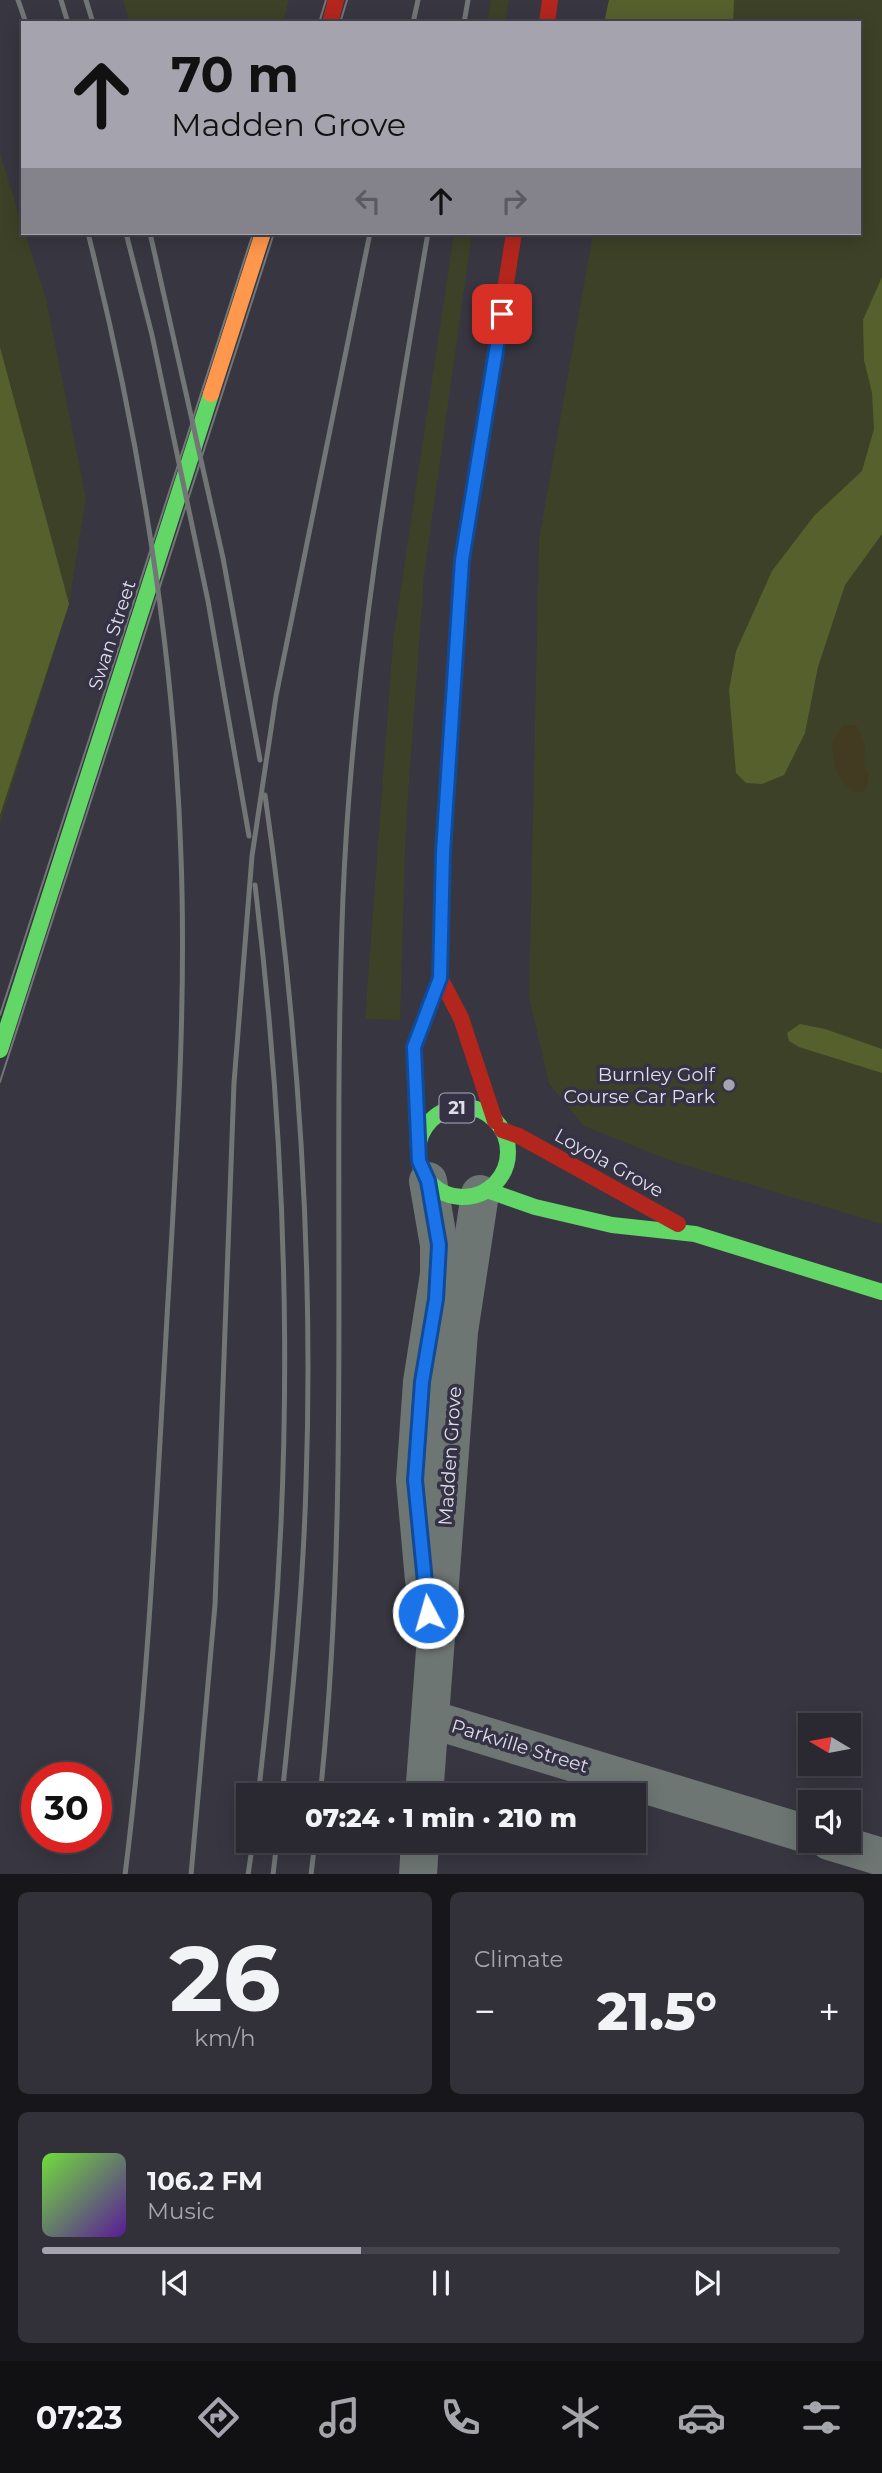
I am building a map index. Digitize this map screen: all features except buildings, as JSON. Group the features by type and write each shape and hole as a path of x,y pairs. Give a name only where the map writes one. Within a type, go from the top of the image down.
{"main road":[{"path":"331,21 336,0"},
{"path":"547,21 550,0"},
{"name":"Swan Street","path":"0,1050 12,970 134,638 262,235"},
{"name":"Madden Grove","path":"423,1165 414,1047 440,978 444,838 462,560 514,235"},
{"name":"Madden Grove","path":"440,978 461,1018 499,1125"},
{"name":"21","path":"473,1108 499,1125 507,1143 504,1169 497,1181 483,1192 457,1197 436,1189 423,1165 427,1125 447,1110 473,1108"},
{"name":"Loyola Grove","path":"499,1125 695,1234"},
{"name":"Loyola Grove","path":"483,1192 612,1225 695,1234 882,1292"}],"street":[{"name":"Madden Grove","path":"423,1165 439,1245 439,1274 422,1382 415,1480 428,1613 430,1719"},
{"name":"Madden Grove","path":"425,1783 459,1332 483,1192"},
{"name":"Parkville Street","path":"430,1719 798,1831"},
{"path":"861,1851 882,1857"},
{"path":"418,1874 419,1853"}],"green space":[{"path":"123,0 289,0 284,21 129,21"},
{"path":"491,0 509,0 505,21 487,21"},
{"path":"609,0 734,0 733,21 604,21"},
{"path":"634,0 882,0 882,1224 671,1161 584,1126 549,1084 529,997 539,539 593,235 861,235 861,21 630,21"},
{"path":"0,154 21,220 21,235 26,235 46,299 86,498 69,604 0,824"},
{"path":"454,235 472,235 424,576 406,825 400,1020 365,1019 393,641"},
{"path":"882,277 882,534 845,585 818,667 805,733 784,775 762,784 746,783 736,773 729,690 736,651 772,571 814,516 862,471 874,429 872,393 864,360 863,320"},
{"path":"0,347 69,604 0,815"},
{"path":"800,1024 825,1029 882,1049 882,1073 799,1047 789,1041 787,1033"}],"sand":[{"path":"844,725 856,725 865,744 864,768 869,774 865,791 853,792 836,770 832,741"}],"tram line":[{"path":"320,21 326,0"},
{"path":"341,21 347,0"},
{"path":"0,1015 252,235"},
{"path":"0,1082 273,235"}],"railway":[{"path":"18,0 25,21"},
{"path":"61,0 67,21"},
{"path":"86,0 92,21"},
{"path":"413,21 418,0"},
{"path":"464,21 468,0"},
{"path":"88,235 123,386 151,542 171,699 181,856 179,1105 145,1679 125,1874"},
{"path":"127,235 152,335 208,601 249,836"},
{"path":"150,235 223,558 260,760"},
{"path":"191,1874 215,1605 234,1083 252,856 276,696 370,235"},
{"path":"321,1783 330,1684 335,1571 340,1009 348,813 375,564 428,235"},
{"path":"265,795 295,1053 308,1312 303,1563 283,1783"},
{"path":"255,885 276,1113 285,1340 279,1567 259,1783"},
{"path":"248,1874 251,1853"},
{"path":"273,1874 276,1853"},
{"path":"311,1874 314,1853"}],"traffic: fast":[{"path":"0,1050 211,394"},
{"path":"418,1150 414,1047 440,978 443,852 462,560 481,442"},
{"path":"463,1107 480,1111 495,1120 504,1135 508,1152 504,1169 495,1184 480,1193 463,1197 446,1193 431,1184 422,1169 418,1152 422,1135 431,1120 446,1111 463,1107"},
{"path":"487,1190 535,1207 612,1225 695,1234 882,1292"}],"traffic: slow":[{"path":"211,394 262,235"}],"traffic: jam":[{"path":"331,21 336,0"},
{"path":"547,21 550,0"},
{"path":"481,442 514,235"},
{"path":"440,978 461,1018 495,1121"},
{"path":"502,1130 519,1136 678,1224"}],"place":[{"name":"Burnley Golf Course Car Park","path":"729,1085"}],"route":[{"path":"428,1613 417,1528 415,1480 422,1382 436,1299 439,1245 428,1181 419,1161 414,1047 440,978 443,852 462,560 502,314"}]}
